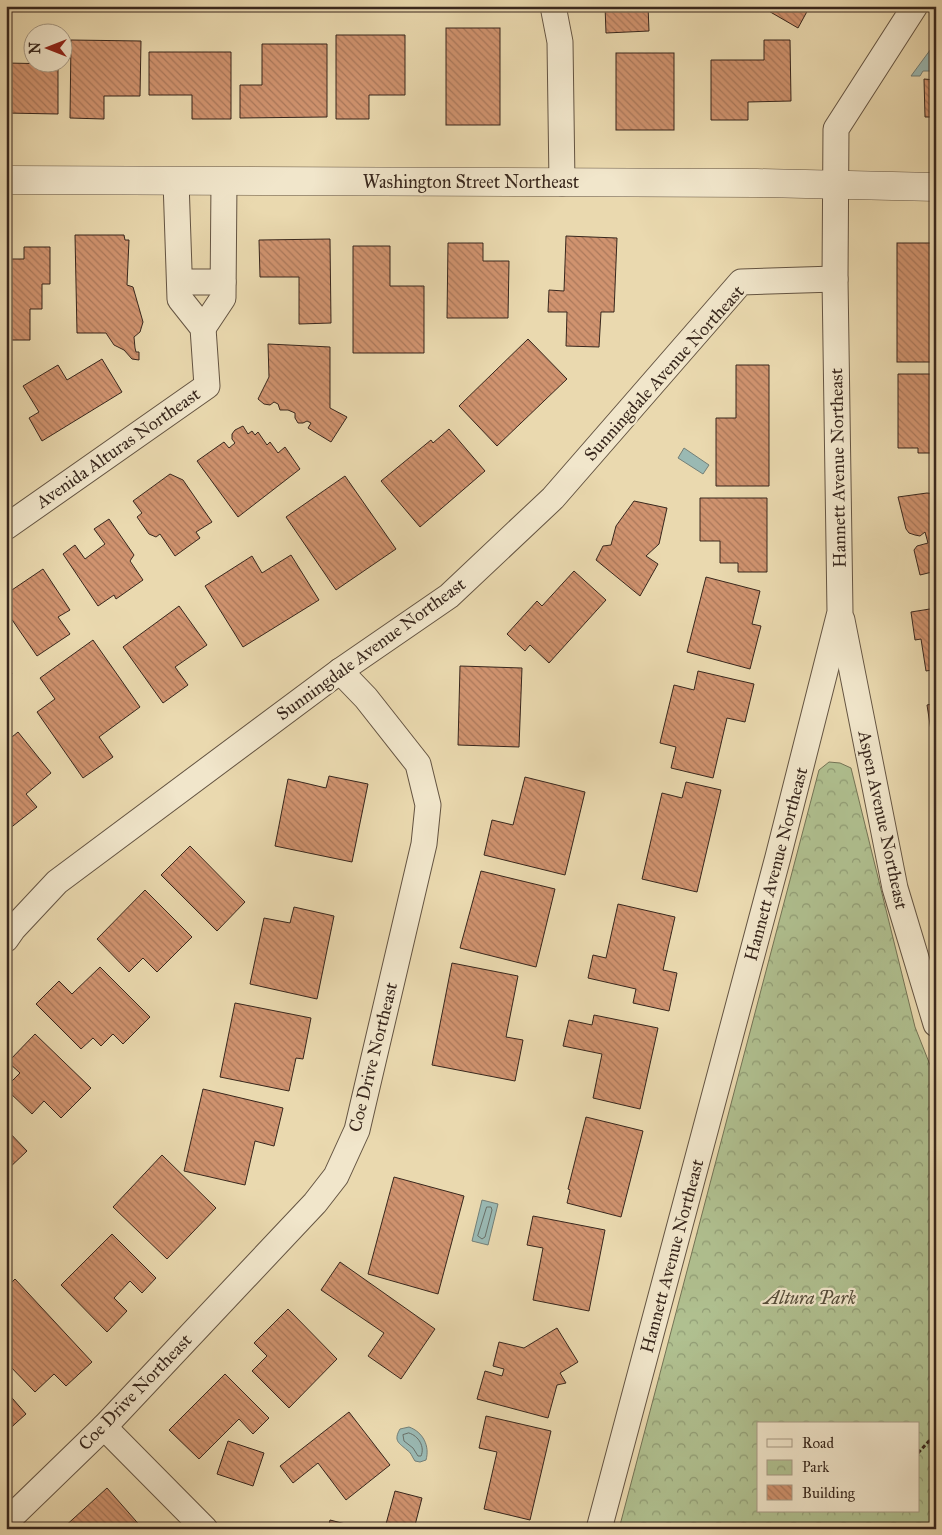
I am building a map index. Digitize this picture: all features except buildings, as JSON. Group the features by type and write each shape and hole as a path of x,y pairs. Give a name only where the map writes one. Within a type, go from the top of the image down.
{"street":[{"path":"553,6 560,42 562,183"},
{"path":"835,185 836,129 915,6"},
{"name":"Washington Street Northeast","path":"6,180 936,186"},
{"path":"176,181 180,299 203,328 223,298 224,182"},
{"name":"Hannett Avenue Northeast","path":"599,1529 798,784 840,612 835,185"},
{"name":"Sunningdale Avenue Northeast","path":"6,939 57,882 340,671 450,596 553,498 741,282 835,279"},
{"path":"180,282 223,282"},
{"name":"Avenida Alturas Northeast","path":"6,527 207,386 203,328"},
{"name":"Aspen Avenue Northeast","path":"840,612 895,888 936,1024"},
{"name":"Coe Drive Northeast","path":"6,1522 104,1427 316,1203 336,1176 357,1130 424,844 428,805 418,764 366,698 340,671"},
{"path":"104,1427 205,1529"}],"path":[{"path":"920,1452 929,1441 936,1440"}],"green space":[{"name":"Altura Park","path":"829,762 840,763 851,768 915,1027 936,1080 936,1529 619,1529 819,770"}],"water":[{"path":"936,42 936,71 923,71 920,76 911,76"},
{"path":"684,448 709,465 703,474 678,458"},
{"path":"482,1200 498,1204 488,1245 472,1241"},
{"path":"409,1427 422,1436 427,1450 426,1460 415,1461 410,1452 398,1441 397,1436 400,1429"}]}
